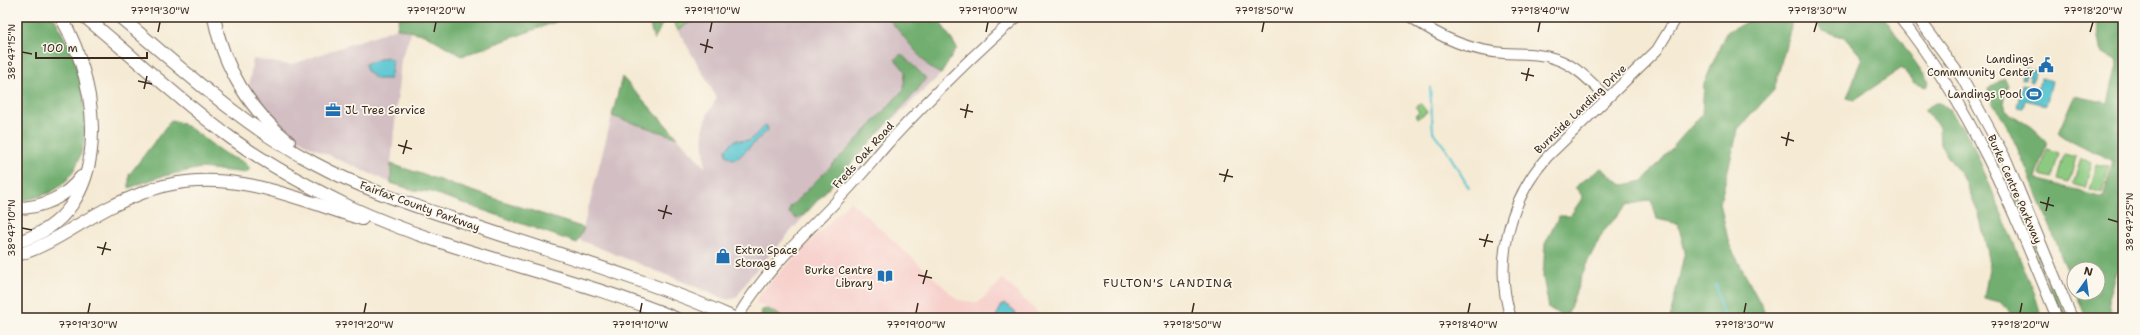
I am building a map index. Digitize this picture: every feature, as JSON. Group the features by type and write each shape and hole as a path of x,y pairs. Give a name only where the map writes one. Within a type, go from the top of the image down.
{"highway":[{"path":"17,242 37,234 63,213 79,190 88,164 92,137 90,95 78,51 61,17"},
{"path":"86,17 185,102 252,153 290,175 352,207 433,238 635,303 675,318"},
{"name":"Fairfax County Parkway","path":"120,17 214,97 248,123 312,162 378,193 678,293 734,318"},
{"path":"214,17 227,61 246,96 260,114 288,141 312,158 378,193"},
{"path":"17,208 44,204 62,194 77,182 88,164"},
{"path":"17,255 43,245 112,206 150,189 195,181 227,182 260,187 396,229 433,238"}],"street":[{"name":"Freds Oak Road","path":"737,318 756,288 793,244 850,187 951,78 982,47 1017,17"},
{"path":"1411,17 1442,37 1463,45 1484,51 1538,54 1556,59 1577,70 1607,98"},
{"name":"Burnside Landing Drive","path":"1511,318 1505,293 1503,271 1508,232 1517,203 1534,172 1546,157 1657,50 1677,17"},
{"name":"Burke Centre Parkway","path":"1900,17 1948,85 1984,148 2016,216 2057,318"},
{"name":"Burke Centre Parkway","path":"1917,17 1962,78 2006,159 2072,318"}],"shaded area":[{"path":"698,17 887,17 930,68 941,74 871,141 751,276 736,298 728,300 580,240 612,116 678,138 705,167 703,131 708,113 717,98 678,30"},
{"path":"397,28 412,31 401,59 391,164 391,183 309,146 292,134 271,113 249,86 253,59 290,65"},
{"path":"850,201 958,300 978,303 1003,279 1041,316 1039,318 785,318 756,303 760,293"}],"green space":[{"path":"17,17 53,17 55,19 71,50 78,70 82,87 85,124 79,160 71,175 59,187 50,193 19,201 17,201"},
{"path":"399,17 569,17 462,56 426,35 397,28"},
{"path":"648,17 665,17 654,41"},
{"path":"671,17 698,17 678,30"},
{"path":"887,17 937,17 957,48 941,74 930,68"},
{"path":"1751,17 1791,17 1791,27 1774,90 1738,129 1720,203 1729,244 1768,318 1670,318 1685,251 1678,224 1657,219 1651,200 1627,205 1603,232 1586,265 1566,318 1549,308 1543,277 1545,244 1559,216 1570,216 1583,197 1575,187 1601,168 1623,185 1643,181 1702,114 1704,84 1726,32 1751,20"},
{"path":"1811,17 1884,17 1929,82 1926,87 1914,83 1902,68 1854,100 1847,98 1862,57 1844,37 1822,31"},
{"path":"2089,17 2123,17 2123,253 2109,298 2111,318 2086,318 2079,301 2106,301 2106,261 2066,261 2066,267 2042,205 2006,124 1992,103 1988,89 2004,78 2008,85 2004,103 2006,111 2031,127 2047,142 2036,179 2103,198 2113,161 2061,136 2058,133 2074,96 2108,103 2118,60 2102,53 2097,25"},
{"path":"901,54 926,78 916,92 804,215 797,219 789,213 790,207 855,142 904,89 905,71 895,59"},
{"path":"622,77 678,138 612,116"},
{"path":"1420,103 1427,112 1418,118 1416,114 1419,112 1416,107"},
{"path":"1935,103 1940,103 1950,110 1971,140 2034,292 2042,318 2015,318 2000,302 1984,298 1990,263 1979,214 1965,181 1940,145 1939,127 1924,110"},
{"path":"171,120 192,129 220,151 245,163 250,169 246,173 201,168 159,177 129,188 129,175"},
{"path":"2047,149 2059,153 2052,178 2040,175"},
{"path":"2064,154 2076,157 2069,183 2057,180"},
{"path":"2081,159 2092,162 2085,188 2073,184"},
{"path":"391,164 584,228 577,243 431,192 413,190 391,183"},
{"path":"2097,164 2109,167 2102,193 2090,189"},
{"path":"2008,182 2017,196 2067,318 2062,318"},
{"path":"768,309 785,318 764,318 761,316 762,310"}],"water":[{"path":"386,57 393,61 390,79 376,79 367,71 365,64"},
{"path":"2024,68 2035,71 2033,82 2029,81 2030,75 2025,75 2025,80 2021,79"},
{"name":"Landings Pool","path":"2041,78 2052,81 2046,105 2025,100 2023,108 2017,107 2022,85 2038,88"},
{"path":"767,126 768,130 738,158 732,159 726,155 726,149 735,140 749,141 763,127"},
{"path":"1005,304 1014,310 1016,315 1014,318 995,318 1002,305"}],"waterway":[{"path":"1430,87 1433,132 1446,149 1469,188"},
{"path":"1716,285 1721,311 1727,318"}],"place":[{"name":"Landings Commmunity Center","path":"2046,65"},
{"name":"Landings Pool","path":"2034,94"},
{"name":"JL Tree Service","path":"333,110"},
{"name":"Extra Space Storage","path":"723,256"},
{"name":"Burke Centre Library","path":"885,276"}],"district":[{"name":"FULTON'S LANDING","path":"1168,283"}]}
